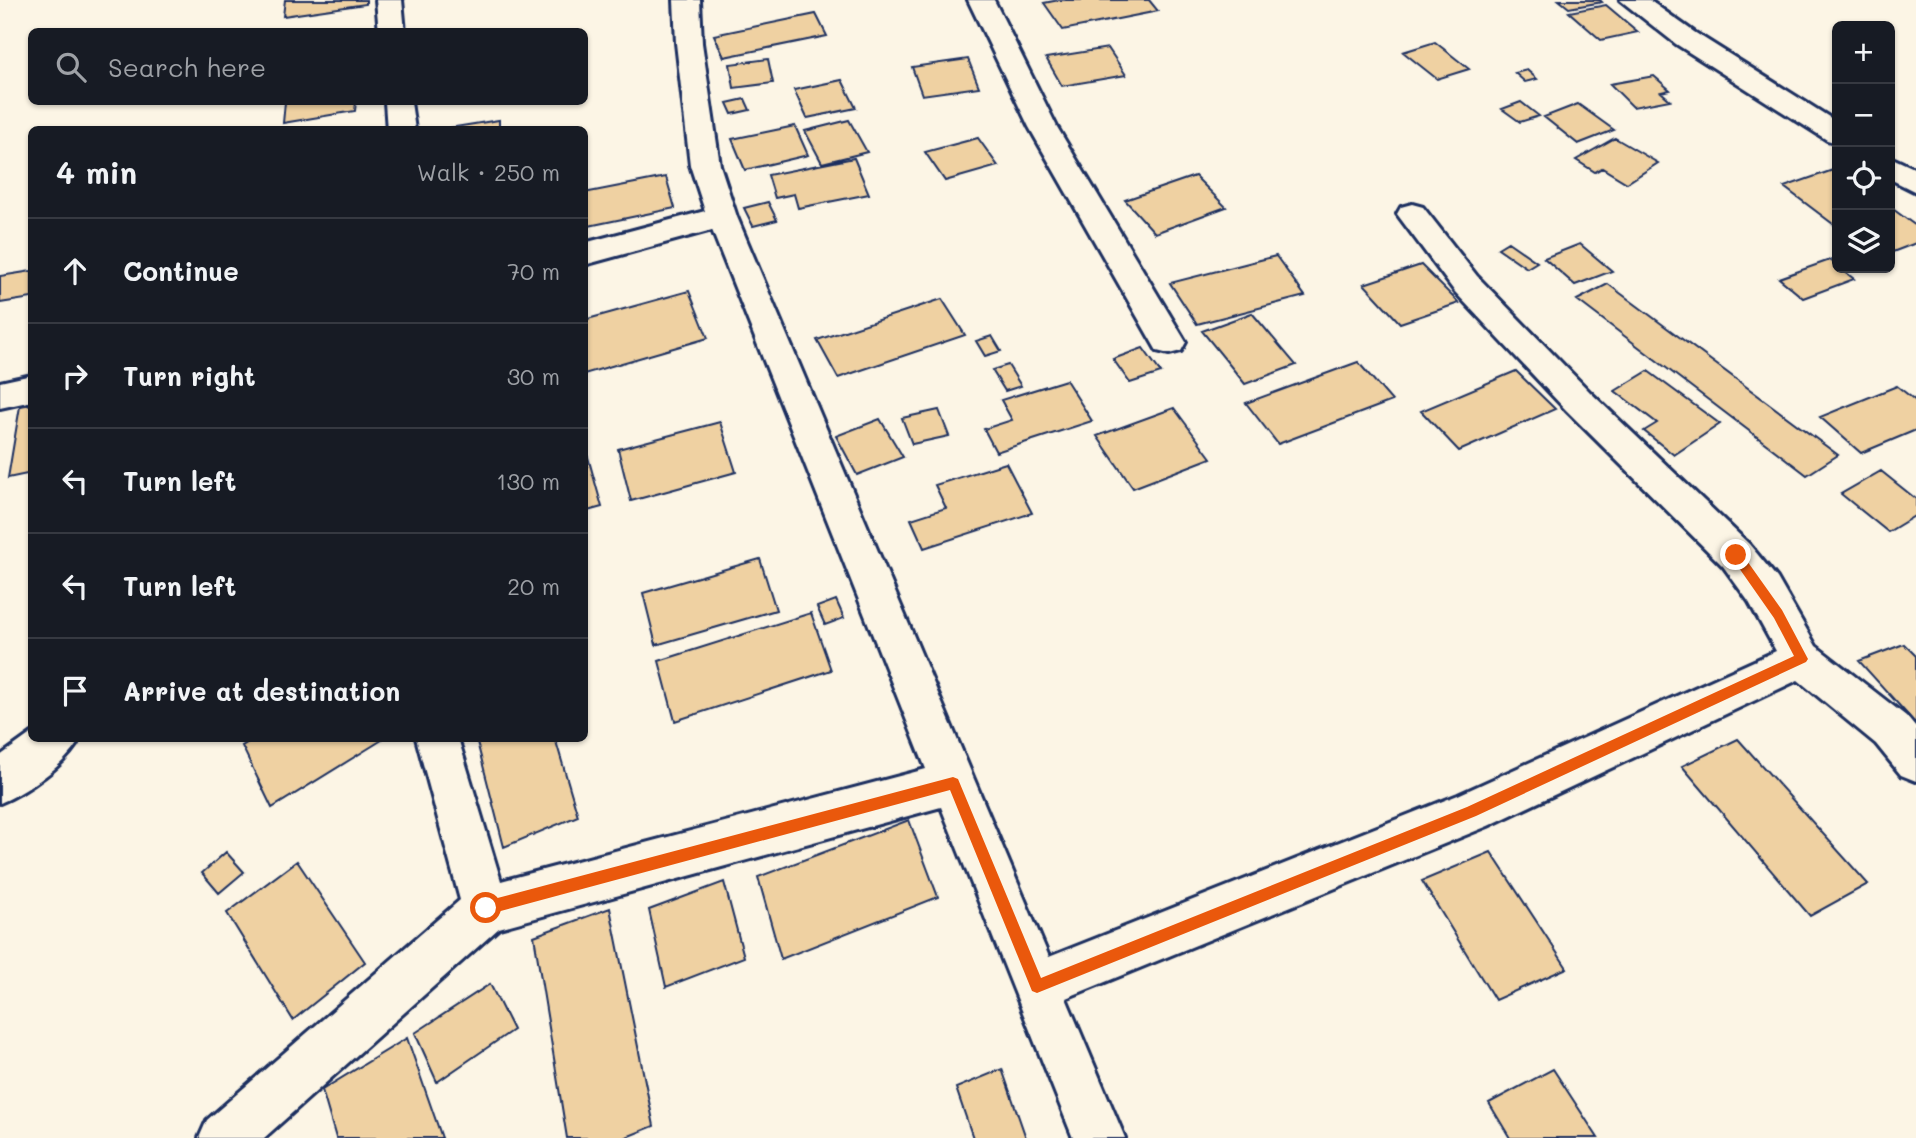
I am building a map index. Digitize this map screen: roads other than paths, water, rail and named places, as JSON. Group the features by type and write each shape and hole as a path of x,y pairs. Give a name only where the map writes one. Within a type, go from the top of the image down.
{"street":[{"path":"389,0 392,28"},
{"path":"687,0 689,43 705,165 722,217 1100,1138"},
{"path":"981,0 1042,127 1169,342"},
{"path":"1633,0 1685,38 1832,131"},
{"path":"398,105 401,126"},
{"path":"1895,169 1916,183"},
{"path":"1412,214 1466,284 1578,401 1736,555 1773,606 1802,659 1891,730 1916,761"},
{"path":"588,253 722,217"},
{"path":"0,395 28,389"},
{"path":"1037,986 1472,811 1802,659"},
{"path":"0,782 54,742"},
{"path":"438,742 486,908"},
{"path":"225,1138 486,908 953,783"}]}
